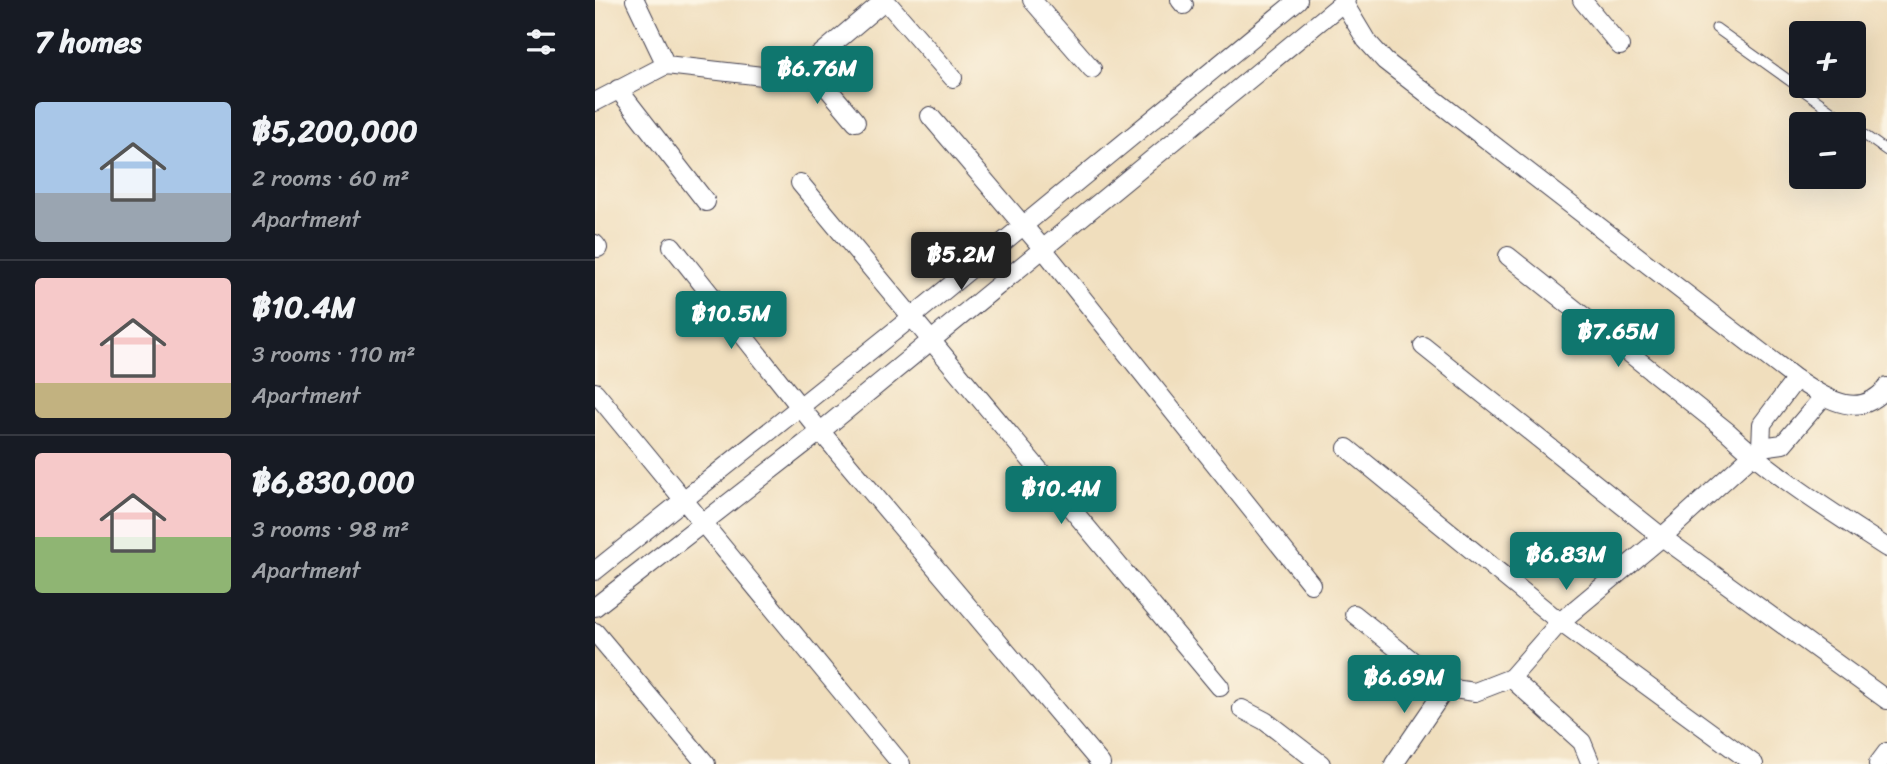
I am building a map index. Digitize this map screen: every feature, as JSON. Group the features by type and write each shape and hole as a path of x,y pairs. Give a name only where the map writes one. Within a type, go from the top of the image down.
{"street":[{"path":"635,0 666,65"},
{"path":"595,102 666,65 772,78 791,74 807,65 885,0 953,78"},
{"path":"1032,0 1092,69"},
{"path":"595,571 912,317 1298,0"},
{"path":"1582,0 1620,46"},
{"path":"595,607 821,431 1344,1 1366,40 1385,61 1796,379 1823,397 1847,405 1867,403 1887,387"},
{"path":"807,65 856,122"},
{"path":"618,89 706,202"},
{"path":"930,116 1044,250 1311,584"},
{"path":"800,183 1220,687"},
{"path":"672,246 800,407 1101,764"},
{"path":"1508,257 1728,432 1756,451 1794,487 1887,548"},
{"path":"1423,346 1662,537 1887,700"},
{"path":"1756,451 1762,424 1796,379"},
{"path":"595,392 901,764"},
{"path":"1354,614 1446,688 1475,692 1511,678 1560,622 1662,537 1756,451 1783,444 1823,397"},
{"path":"1347,448 1560,622 1754,764"},
{"path":"595,632 706,764"},
{"path":"1511,678 1582,743 1591,764"},
{"path":"1394,764 1446,688"},
{"path":"1242,709 1265,721 1321,764"},
{"path":"1878,764 1887,752"}],"lane":[{"path":"1716,28 1834,112"},
{"path":"1866,135 1887,151"}]}
